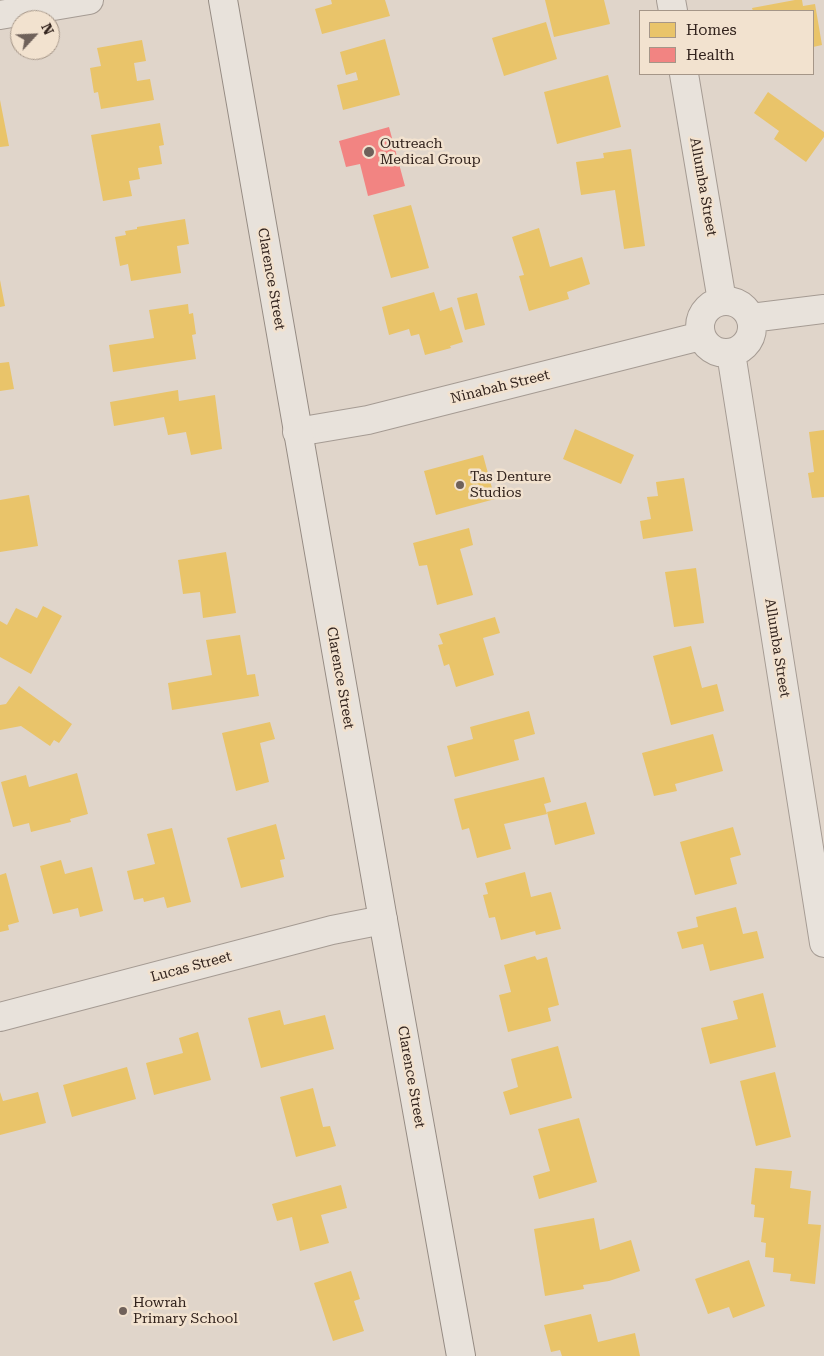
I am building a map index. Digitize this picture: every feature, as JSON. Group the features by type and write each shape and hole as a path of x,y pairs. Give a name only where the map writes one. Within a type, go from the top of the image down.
{"street":[{"path":"0,15 89,0"},
{"name":"Clarence Street","path":"223,0 461,1356"},
{"name":"Allumba Street","path":"684,75 722,301"},
{"path":"722,301 736,303 748,312 751,318 752,326 749,340 738,351 731,353 716,352 705,342 700,327 706,310 713,304 722,301"},
{"path":"751,318 824,309"},
{"name":"Ninabah Street","path":"298,432 368,420 702,336"},
{"name":"Allumba Street","path":"731,353 824,943"},
{"name":"Lucas Street","path":"0,1017 332,930 383,920"}],"building: Homes":[{"path":"331,0 385,0 390,16 322,34 315,9 332,4"},
{"path":"545,0 604,0 610,24 554,37"},
{"path":"795,0 802,0 803,6 815,4 822,45 814,47 814,10 753,10 752,8"},
{"path":"546,22 557,59 504,76 492,38"},
{"path":"385,39 400,95 343,110 337,85 358,80 356,72 346,75 340,52"},
{"path":"142,40 146,61 134,63 137,81 150,79 154,100 101,109 98,92 94,93 90,68 101,66 97,48"},
{"path":"608,75 621,127 557,144 544,92"},
{"path":"768,92 824,132 824,137 806,162 774,139 779,131 754,113"},
{"path":"0,100 9,146 0,147"},
{"path":"160,123 164,145 159,146 162,164 138,168 140,179 129,181 132,196 103,201 91,135"},
{"path":"631,149 645,246 624,249 615,190 581,195 576,162 604,158 603,153"},
{"path":"411,205 429,268 391,278 373,215"},
{"path":"185,219 189,244 177,246 181,273 131,281 128,264 120,266 115,237 126,235 125,231 137,229 137,227"},
{"path":"539,228 550,267 582,257 590,284 567,292 569,299 529,311 519,276 524,275 512,237"},
{"path":"0,280 5,306 0,307"},
{"path":"434,292 440,311 452,307 463,342 450,346 451,348 425,355 419,334 411,336 409,329 389,335 382,307"},
{"path":"477,293 485,325 465,330 457,298"},
{"path":"188,304 189,314 193,313 196,334 192,335 196,359 113,372 109,345 154,338 149,310"},
{"path":"9,362 14,389 0,391 0,363"},
{"path":"178,390 179,401 215,395 222,449 191,455 186,432 168,435 164,417 114,426 110,402"},
{"path":"575,429 634,455 621,484 563,459"},
{"path":"824,430 824,497 812,498 808,473 814,472 809,432"},
{"name":"Tas Denture Studios","path":"483,455 495,499 436,515 424,471"},
{"path":"684,478 693,531 643,539 640,521 651,519 647,497 658,496 656,482"},
{"path":"29,495 38,546 0,552 0,500"},
{"path":"469,528 473,545 460,549 473,595 437,605 427,565 419,566 413,543"},
{"path":"226,552 236,613 203,618 200,592 183,594 178,560"},
{"path":"696,568 704,623 674,627 665,572"},
{"path":"43,606 62,616 31,674 0,657 0,621 7,625 16,608 37,618"},
{"path":"495,617 500,633 483,638 494,675 456,687 449,664 444,666 438,645 443,644 439,634"},
{"path":"240,635 247,675 255,674 259,696 172,710 168,683 212,675 206,640"},
{"path":"691,646 702,688 717,684 724,711 671,725 653,656"},
{"path":"19,686 72,724 59,743 54,740 50,746 21,726 0,730 0,705 6,704"},
{"path":"529,711 535,734 514,740 519,760 455,777 447,746 473,739 470,727"},
{"path":"270,722 275,739 260,743 269,782 236,791 222,733"},
{"path":"713,734 723,771 675,784 677,791 654,796 642,753"},
{"path":"77,773 88,814 70,819 71,822 31,832 29,823 13,827 1,782 26,775 29,787"},
{"path":"544,777 551,802 544,804 547,814 504,824 511,849 477,858 469,828 462,830 454,799"},
{"path":"586,802 595,834 555,845 547,812"},
{"path":"276,824 285,859 280,860 284,877 241,888 227,838"},
{"path":"733,827 741,855 730,858 737,884 695,895 680,842"},
{"path":"172,828 191,902 167,908 164,897 144,902 143,898 134,900 127,871 155,864 147,834"},
{"path":"61,860 65,874 92,867 103,911 80,917 78,908 53,914 40,866"},
{"path":"525,872 531,897 551,892 561,929 536,935 535,931 501,940 495,917 489,918 483,895 488,894 485,883"},
{"path":"6,873 19,922 8,925 9,930 0,932 0,875"},
{"path":"736,907 743,934 757,931 764,958 710,971 703,944 682,949 677,932 698,927 696,917"},
{"path":"535,956 537,960 547,957 559,1005 548,1008 551,1021 508,1032 499,995 511,992 504,965"},
{"path":"763,993 776,1047 710,1064 701,1028 738,1019 733,1001"},
{"path":"280,1010 284,1025 325,1015 334,1049 261,1068 248,1018"},
{"path":"198,1032 211,1080 154,1095 146,1063 183,1053 179,1038"},
{"path":"558,1046 572,1098 510,1115 503,1092 518,1087 511,1059"},
{"path":"127,1067 136,1099 72,1117 63,1085"},
{"path":"775,1072 791,1137 756,1146 740,1081"},
{"path":"313,1088 323,1127 330,1126 336,1146 296,1157 280,1097"},
{"path":"0,1092 3,1101 38,1092 46,1123 0,1135"},
{"path":"579,1118 597,1182 539,1199 533,1176 550,1171 538,1129"},
{"path":"755,1168 792,1171 790,1188 811,1191 808,1224 821,1225 815,1284 790,1281 791,1274 773,1272 774,1258 765,1257 766,1243 761,1242 764,1218 754,1217 755,1205 751,1204"},
{"path":"341,1185 347,1208 321,1215 329,1243 300,1251 292,1217 277,1221 272,1204"},
{"path":"594,1218 600,1250 631,1240 640,1271 609,1281 583,1285 584,1289 545,1296 534,1229"},
{"path":"749,1260 765,1306 733,1318 729,1307 708,1314 695,1279"},
{"path":"351,1271 360,1299 354,1301 364,1331 333,1341 314,1283"},
{"path":"591,1314 598,1342 635,1333 640,1356 562,1356 560,1350 551,1352 544,1325"}],"building: Health":[{"name":"Outreach Medical Group","path":"389,127 405,186 368,196 360,164 346,167 339,141"}],"place":[{"name":"Outreach Medical Group","path":"369,152"},
{"name":"Tas Denture Studios","path":"460,485"},
{"name":"Howrah Primary School","path":"123,1311"}]}
